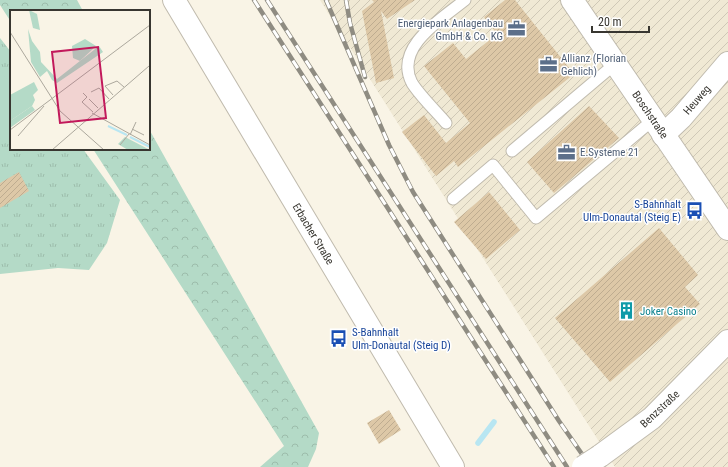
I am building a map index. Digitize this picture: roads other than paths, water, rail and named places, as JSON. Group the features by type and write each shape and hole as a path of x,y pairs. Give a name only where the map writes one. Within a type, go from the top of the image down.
{"main road":[{"name":"Erbacher Straße","path":"174,0 453,467"},
{"name":"Boschstraße","path":"572,0 728,229"},
{"name":"Heuweg","path":"658,127 681,118 728,63"},
{"name":"Benzstraße","path":"592,462 652,418 728,341"}],"lane":[{"path":"446,123 412,82 409,72 409,58 418,38 466,0"},
{"path":"512,151 616,64"},
{"path":"453,199 493,165 536,218 658,127"}],"waterway":[{"path":"478,443 494,422"}],"railway":[{"path":"254,0 554,467"},
{"path":"267,0 567,467"},
{"path":"326,0 389,145 413,192 559,421 591,467"},
{"path":"346,0 350,23 365,77"}],"place":[{"name":"Energiepark Anlagenbau GmbH & Co. KG","path":"516,29"},
{"name":"Allianz (Florian Gehlich)","path":"548,64"},
{"name":"E.Systeme 21","path":"567,152"},
{"name":"S-Bahnhalt Ulm-Donautal (Steig E)","path":"694,210"},
{"name":"Joker Casino","path":"627,311"},
{"name":"S-Bahnhalt Ulm-Donautal (Steig D)","path":"339,338"}]}
